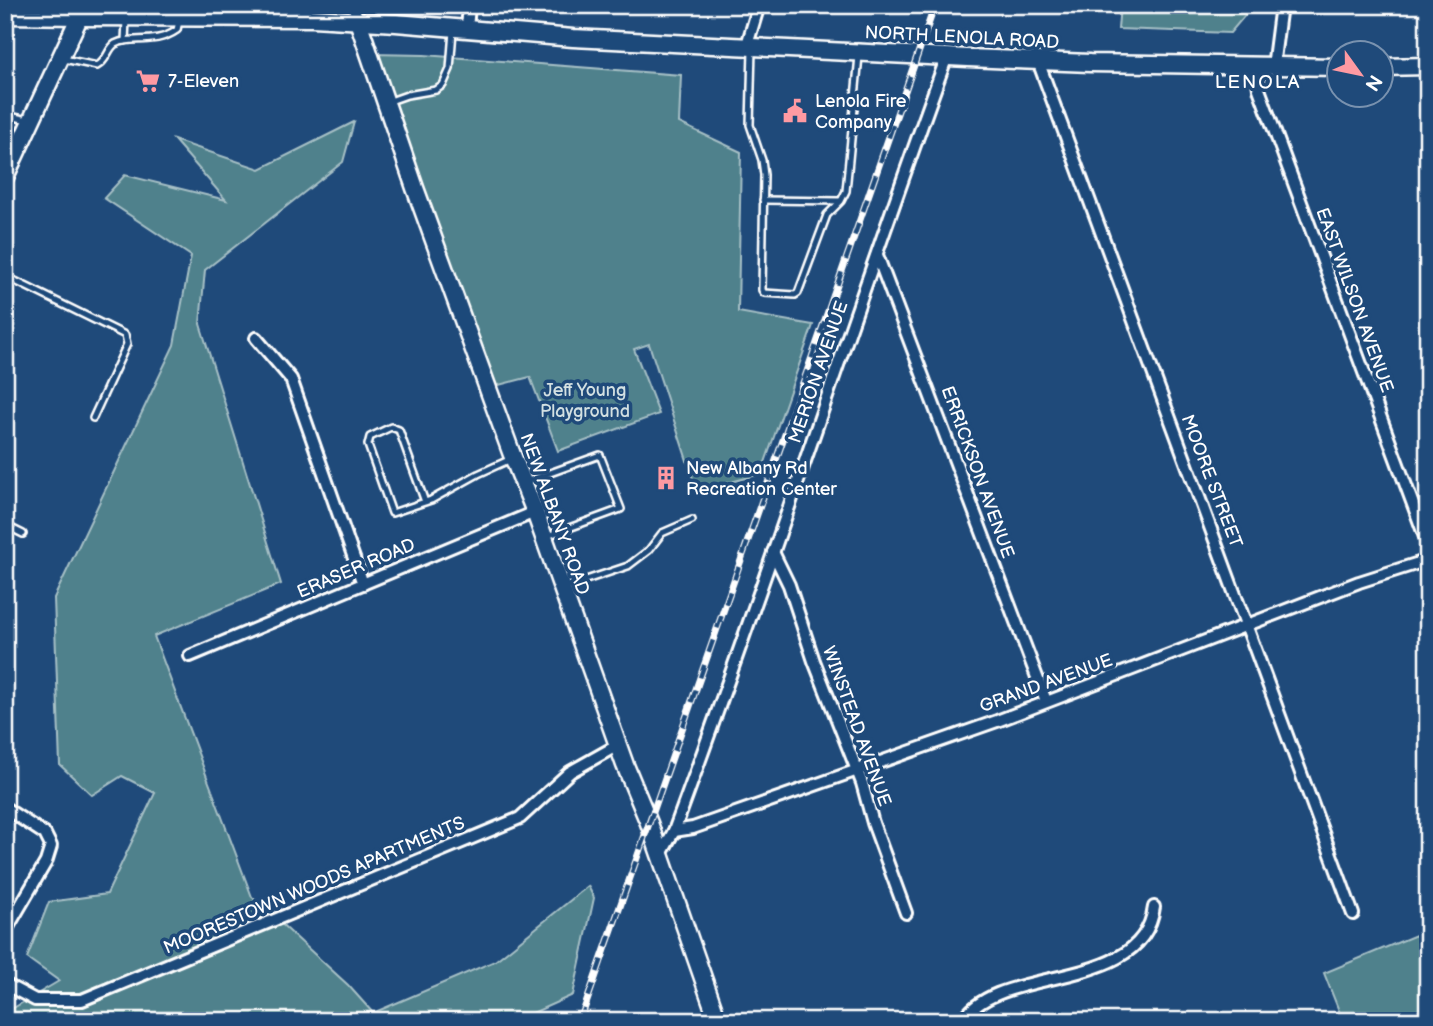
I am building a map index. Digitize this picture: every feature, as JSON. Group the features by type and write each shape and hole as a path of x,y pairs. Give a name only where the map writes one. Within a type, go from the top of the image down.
{"main road":[{"name":"NORTH LENOLA ROAD","path":"82,11 126,17 180,18 236,11 356,13 460,28 573,38 1038,61 1324,67"},
{"path":"5,177 82,11"},
{"name":"NEW ALBANY ROAD","path":"356,13 385,103 618,745 649,823 718,1021"},
{"path":"1394,66 1428,65"}],"street":[{"path":"460,28 469,5"},
{"path":"750,46 759,5"},
{"path":"1273,66 1281,5"},
{"path":"15,13 82,11"},
{"name":"MERION AVENUE","path":"660,856 674,831 947,56"},
{"name":"MOORE STREET","path":"1038,61 1353,914"},
{"name":"EAST WILSON AVENUE","path":"1256,66 1259,89 1309,228 1428,544"},
{"name":"ERRICKSON AVENUE","path":"877,255 1046,701"},
{"path":"256,338 291,379 363,584"},
{"name":"ERASER ROAD","path":"190,656 535,512"},
{"name":"WINSTEAD AVENUE","path":"773,552 789,585 906,913"},
{"name":"GRAND AVENUE","path":"674,831 714,822 856,771 1359,582 1428,560"},
{"name":"MOORESTOWN WOODS APARTMENTS","path":"5,984 35,1000 82,1000 520,818 570,772 618,745"},
{"path":"5,808 45,834 51,846 47,862 5,932"},
{"path":"963,1021 977,1004 991,997 1038,982 1087,971 1120,955 1136,943 1149,925 1154,907"}],"lane":[{"path":"125,41 126,17"},
{"path":"61,58 97,66 104,62 112,47 125,41 169,36 177,30 180,18"},
{"path":"385,103 407,95 436,90 443,85 450,69 460,28"},
{"path":"750,46 750,125 762,160 762,290 764,293 795,295 827,215 841,201 846,191 859,51"},
{"path":"5,115 31,121"},
{"path":"763,200 841,201"},
{"path":"5,276 125,335 127,344 93,418"},
{"path":"425,502 399,430 391,427 370,437 368,444 392,513 425,502 513,458"},
{"path":"523,482 600,454 621,509 544,537"},
{"path":"562,588 628,566 649,550 662,533 692,520"},
{"path":"5,525 23,534"}],"green space":[{"path":"1120,5 1247,5 1246,14 1230,33 1118,29"},
{"name":"Jeff Young Playground","path":"371,54 424,55 681,75 679,123 741,152 738,312 813,325 761,474 697,491 649,344 634,349 659,414 558,451 530,377 491,387"},
{"path":"354,122 343,162 205,270 200,324 281,584 154,636 252,897 348,985 373,1013 495,961 588,886 594,898 573,995 515,1021 5,1021 5,1013 59,981 27,958 49,902 107,894 155,793 122,776 92,795 60,765 54,598 174,345 191,256 104,198 125,175 226,200 174,140 260,169"},
{"path":"1428,930 1428,1021 1343,1021 1324,973"}],"railway":[{"path":"580,1021 935,5"}],"place":[{"name":"7-Eleven","path":"148,81"},
{"name":"Lenola Fire Company","path":"795,111"},
{"name":"New Albany Rd Recreation Center","path":"666,478"}],"district":[{"name":"LENOLA","path":"1258,81"}]}
